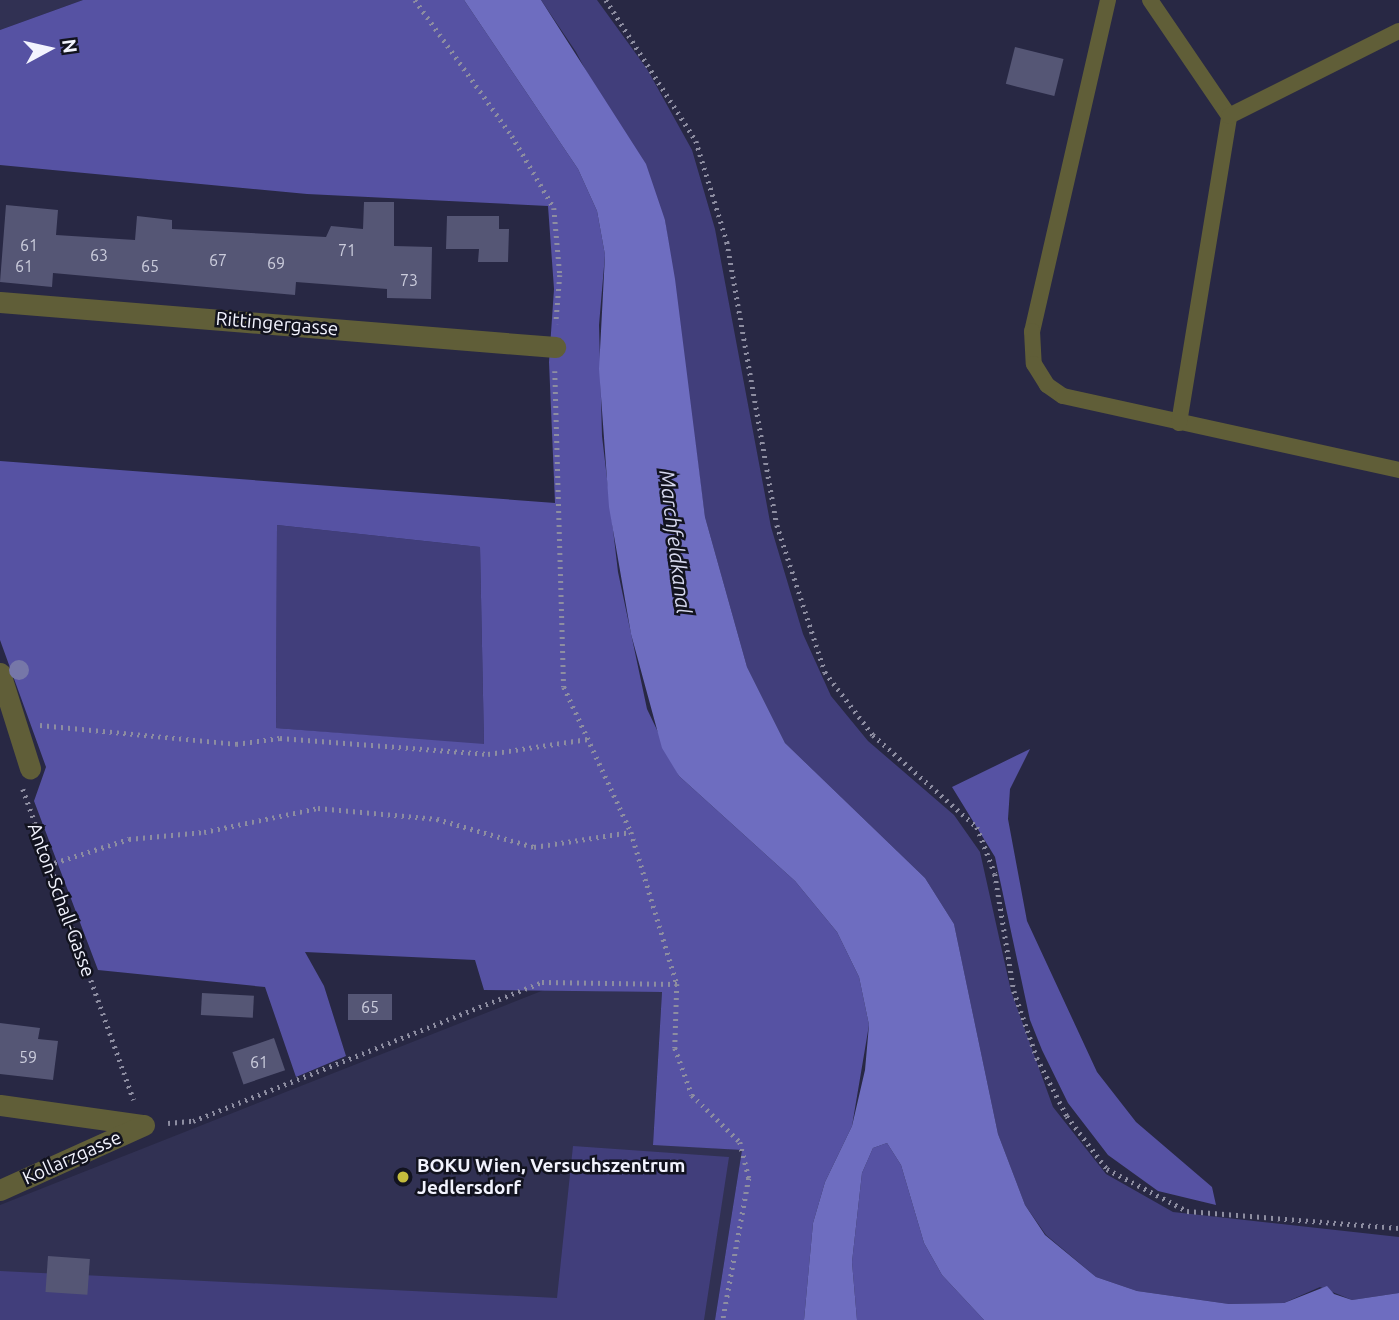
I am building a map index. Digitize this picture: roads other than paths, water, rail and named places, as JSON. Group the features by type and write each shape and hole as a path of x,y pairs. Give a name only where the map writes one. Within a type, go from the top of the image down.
{"street":[{"name":"Rittingergasse","path":"0,302 555,347"},
{"path":"0,673 19,724 30,768"},
{"name":"Kollarzgasse","path":"0,1105 144,1125 0,1190"}],"lane":[{"path":"1108,0 1032,331 1034,364 1047,385 1063,396 1399,470"},
{"path":"1150,0 1229,116 1179,423"},
{"path":"1229,116 1399,31"}],"water":[{"name":"Marchfeldkanal","path":"464,0 541,0 646,164 665,220 675,279 705,517 747,667 785,743 925,878 954,924 998,1134 1025,1205 1045,1235 1096,1277 1137,1291 1229,1304 1284,1303 1327,1286 1334,1294 1352,1300 1399,1293 1399,1320 984,1320 942,1275 924,1243 901,1165 887,1143 873,1148 862,1173 852,1262 857,1320 804,1320 813,1223 825,1182 852,1126 865,1070 869,1025 859,977 837,932 795,881 679,776 662,748 631,634 609,507 599,369 605,255 597,211 578,169"}],"place":[{"name":"BOKU Wien, Versuchszentrum Jedlersdorf","path":"403,1177"}]}
